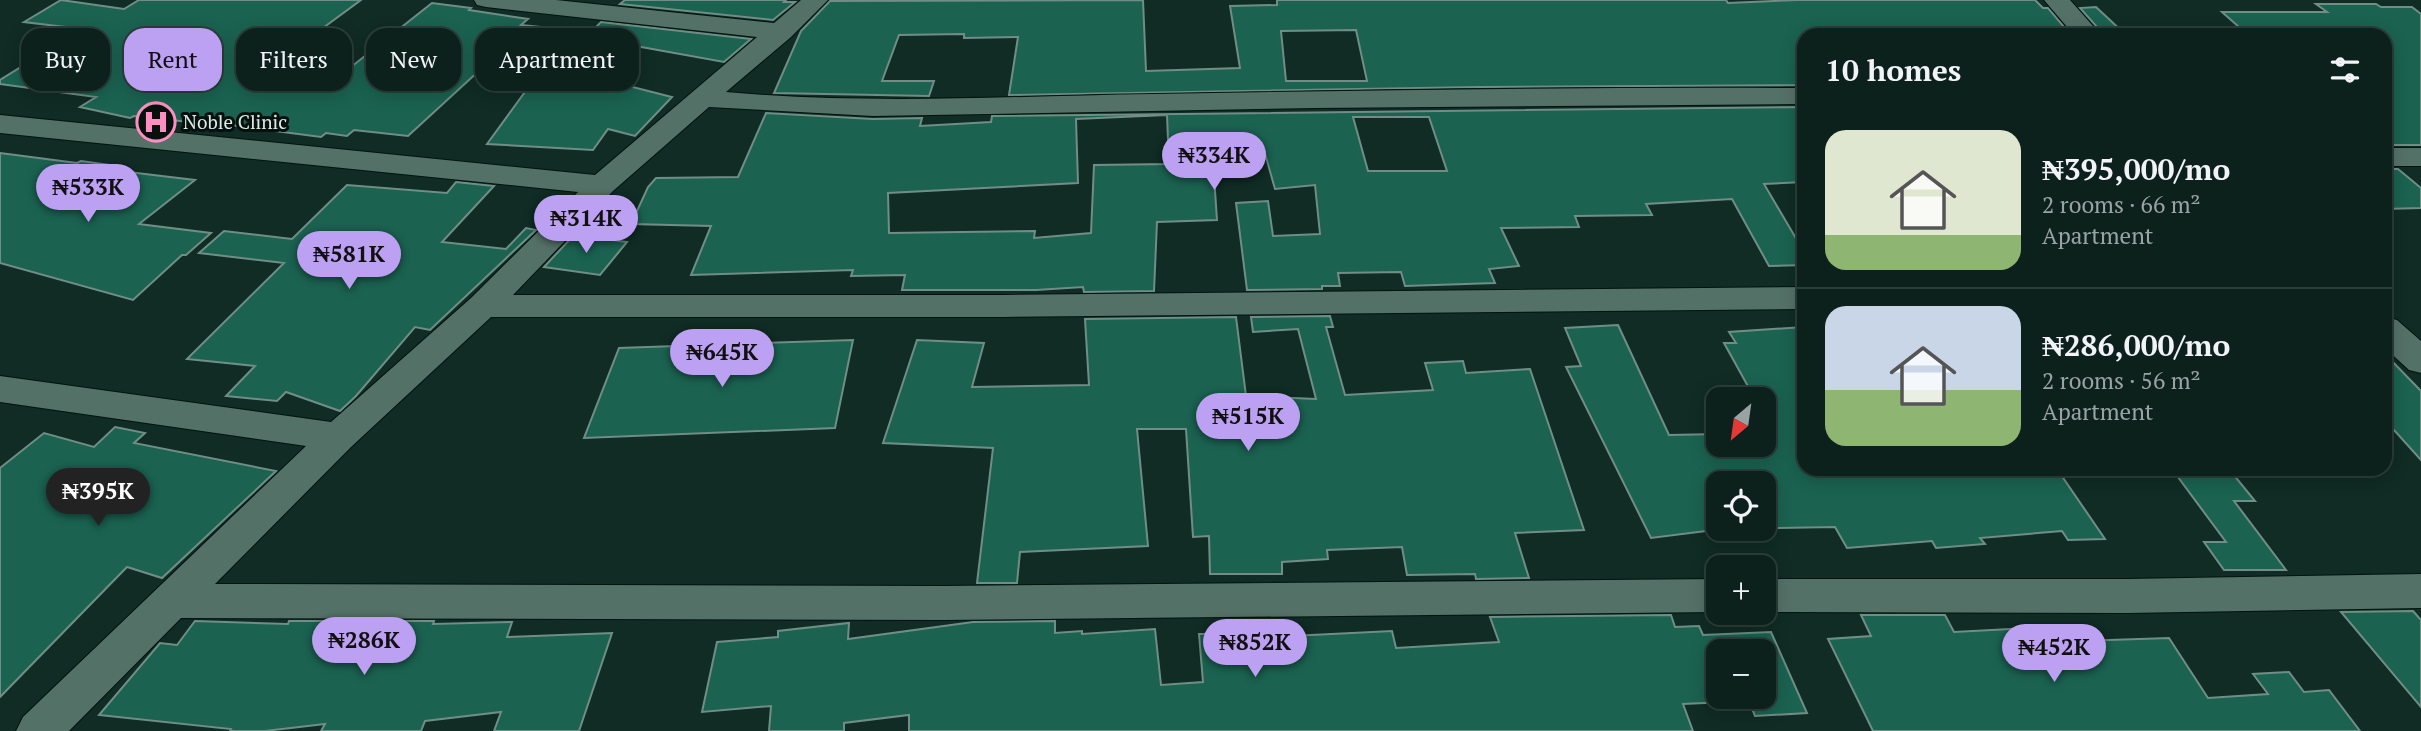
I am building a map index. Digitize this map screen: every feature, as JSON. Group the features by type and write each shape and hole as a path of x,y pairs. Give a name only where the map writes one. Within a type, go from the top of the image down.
{"street":[{"path":"486,0 782,32"},
{"path":"39,731 338,437 484,306 602,185 816,0"},
{"path":"2057,1 2092,0"},
{"path":"2057,1 2082,28"},
{"path":"705,98 795,106 963,107 1317,99 1797,96"},
{"path":"0,124 602,185"},
{"path":"2392,157 2421,157"},
{"path":"484,306 1017,306 1797,298"},
{"path":"2392,334 2421,361"},
{"path":"0,389 338,437"},
{"path":"1776,596 2127,596 2421,591"},
{"path":"170,601 943,603 1706,596"}],"building":[{"path":"61,0 124,9 139,0 361,0 323,28 236,28 236,91 352,91 352,66 366,55 366,91 457,91 408,136 354,130 347,136 326,133 321,137 192,120 189,122 134,116 130,118 80,107 96,97 52,91 110,91 110,28 74,28 24,22"},
{"path":"625,0 795,2 773,20 620,4"},
{"path":"1143,0 1146,71 1240,68 1230,6 1277,5 1277,0 1726,0 1728,3 1797,0 2035,0 2043,8 2048,8 2065,28 1797,28 1797,85 1009,95 1018,37 899,35 882,81 934,81 929,96 774,93 801,31 830,1","holes":["1356,30 1367,81 1286,81 1281,31"]},
{"path":"432,3 528,19 521,25 550,28 475,28 475,74 461,87 461,28 400,28"},
{"path":"2316,4 2412,7 2421,14 2421,145 2392,145 2392,28 2240,28 2222,12 2327,12"},
{"path":"2096,7 2118,28 2098,28 2080,8"},
{"path":"601,22 751,39 724,62 639,47 639,28 595,28"},
{"path":"21,67 21,87 0,84 0,80"},
{"path":"639,89 672,97 635,136 608,129 593,150 487,144 526,91 639,91"},
{"path":"1797,107 1797,182 1764,184 1797,240 1797,265 1769,266 1732,199 1646,204 1652,215 1575,216 1579,227 1501,228 1519,266 1489,269 1495,283 1405,286 1401,272 1338,273 1340,286 1322,286 1322,289 1247,290 1236,203 1268,201 1273,236 1320,234 1315,185 1275,189 1262,143 1212,146 1217,220 1157,222 1154,291 1084,292 1083,287 1036,290 902,290 905,275 851,276 853,270 691,275 711,226 631,224 648,187 656,178 738,177 766,113 873,119 922,118 920,126 991,122 992,116","holes":["1167,115 1169,164 1094,165 1091,233 1034,238 1035,231 889,233 888,193 1078,183 1076,119","1353,117 1429,117 1447,171 1368,171"]},
{"path":"0,153 77,163 81,161 124,167 120,171 195,180 139,224 211,233 186,255 182,255 133,300 0,263"},
{"path":"2392,169 2398,169 2421,188 2421,208 2392,209"},
{"path":"456,182 494,186 442,242 506,249 526,228 536,230 430,330 415,327 340,411 286,392 277,401 226,396 255,366 187,359 284,263 199,253 224,231 292,239 347,185 447,193"},
{"path":"574,235 627,242 600,275 544,267"},
{"path":"1330,316 1333,327 1326,327 1345,395 1433,390 1425,363 1463,361 1466,373 1530,369 1584,530 1515,533 1529,578 1476,579 1475,574 1407,575 1402,547 1327,550 1328,559 1282,562 1282,574 1210,574 1209,536 1193,537 1186,429 1137,429 1148,546 1020,552 1017,583 977,583 993,448 883,443 917,340 984,343 972,387 1089,385 1085,319 1236,317 1246,396 1316,399 1298,329 1253,332 1251,317"},
{"path":"1618,325 1669,435 1706,434 1706,457 1776,457 1776,387 1748,387 1724,343 1736,343 1729,332 1797,327 1797,476 2062,476 2105,539 2068,540 2062,531 1980,538 1985,544 1936,548 1932,541 1847,548 1835,527 1776,528 1776,471 1706,471 1706,531 1651,538 1566,367 1581,366 1565,328"},
{"path":"853,340 835,428 584,438 619,348"},
{"path":"2392,361 2421,391 2421,460 2392,428"},
{"path":"115,427 145,433 134,443 276,471 162,578 127,567 0,697 0,468 44,433 94,447"},
{"path":"2177,476 2235,476 2255,501 2234,501 2286,570 2224,570 2204,542 2226,542"},
{"path":"2413,611 2421,620 2421,707 2341,612"},
{"path":"1671,615 1675,627 1699,626 1703,635 1771,632 1774,639 1706,639 1706,703 1683,704 1693,731 909,731 909,715 844,723 844,731 769,731 771,706 702,712 717,642 778,637 778,631 849,623 848,639 973,622 1055,621 1055,633 1155,629 1161,685 1203,682 1199,634 1290,633 1291,636 1392,631 1396,648 1499,642 1490,617"},
{"path":"1861,615 1945,615 1954,632 2070,626 2079,641 2169,638 2208,698 2268,694 2253,674 2289,672 2304,692 2329,690 2360,731 1873,731 1828,639 1871,636"},
{"path":"195,621 288,624 289,621 434,621 433,624 512,622 507,637 612,633 579,731 494,731 501,712 425,721 421,731 321,731 325,724 265,731 230,731 231,729 99,715 160,643 177,645"},
{"path":"1776,643 1807,713 1755,716 1752,709 1776,709"}],"place":[{"name":"Noble Clinic","path":"156,122"}]}
